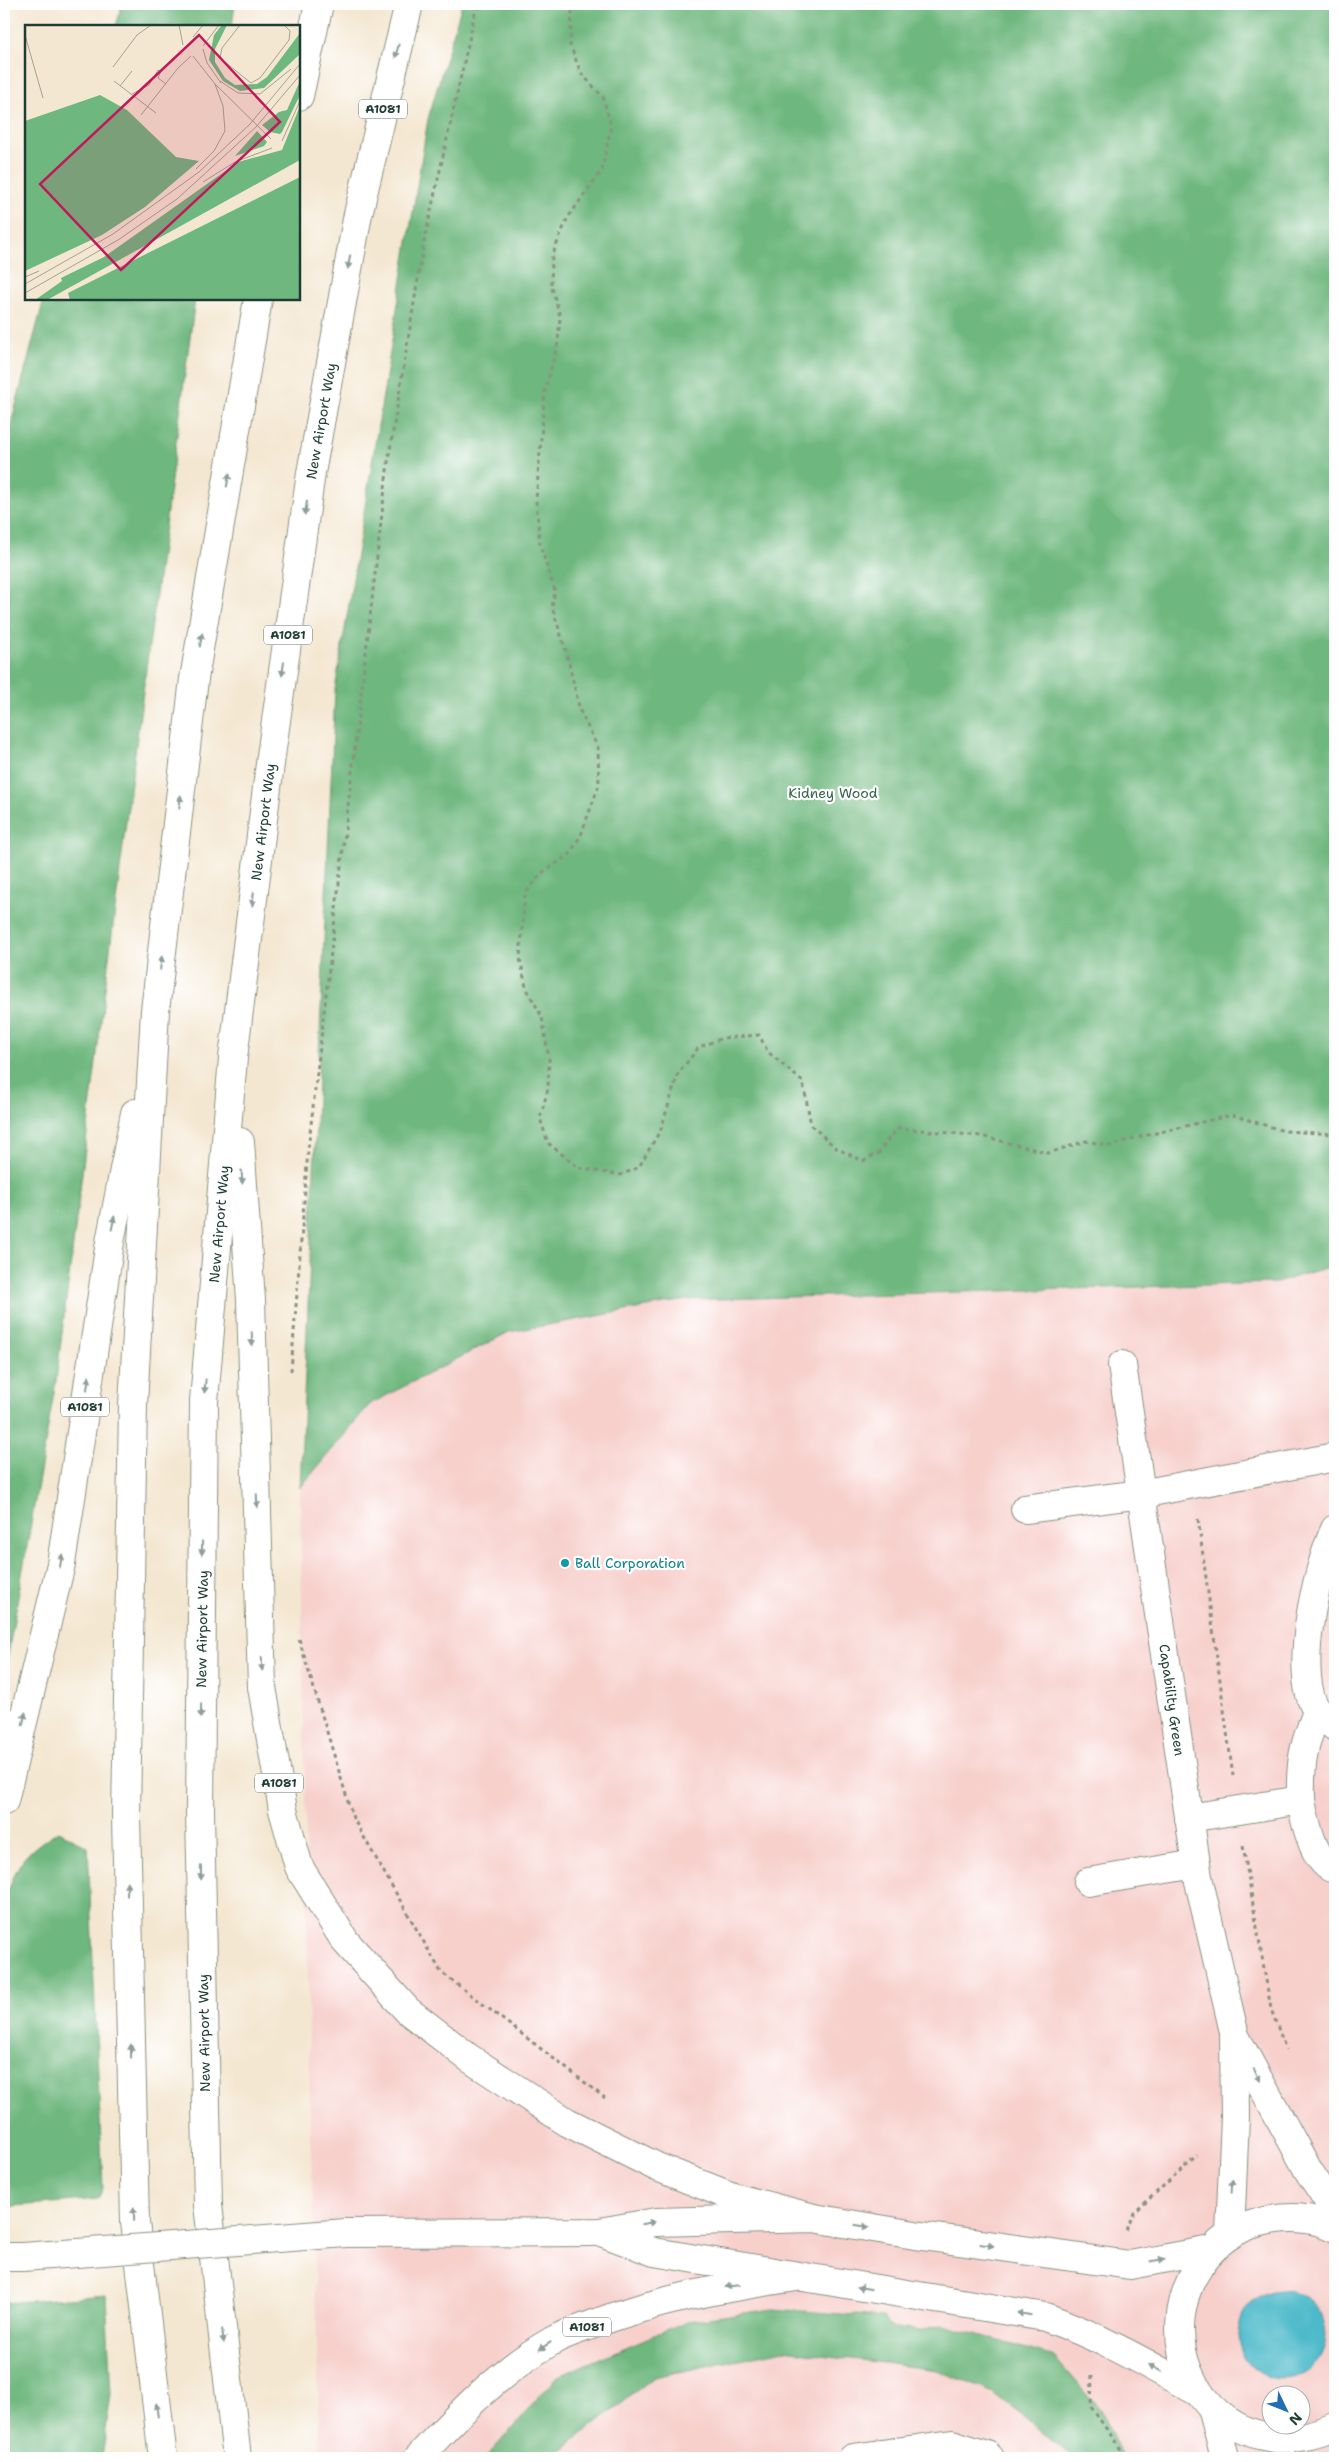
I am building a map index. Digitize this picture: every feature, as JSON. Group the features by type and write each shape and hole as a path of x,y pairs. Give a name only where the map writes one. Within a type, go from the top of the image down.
{"main road":[{"path":"300,91 319,4"},
{"name":"New Airport Way","path":"237,2458 208,2205 200,1812 204,1401 234,1058 271,756 311,474 358,214 408,4"},
{"name":"A1081","path":"163,2458 135,2222 126,1816 133,1405 155,1011 194,679 258,300"},
{"name":"A1081","path":"4,1800 61,1564 110,1242 155,1011"},
{"name":"A1081","path":"234,1058 251,1300 262,1687 283,1810 299,1867 345,1941 407,2010 469,2058 568,2122 657,2167 733,2197 814,2218"},
{"name":"Capability Green","path":"1122,1365 1196,1864 1234,2032"},
{"path":"1025,1509 1142,1494 1335,1457"},
{"path":"1335,1529 1313,1602 1305,1665 1308,1687 1326,1720 1305,1741 1300,1768 1301,1800 1306,1829 1319,1856 1331,1869 1335,1870"},
{"path":"1189,1818 1301,1800"},
{"path":"1088,1882 1196,1864"},
{"path":"1234,2032 1308,2170 1335,2210"},
{"path":"1225,2458 1206,2401 1182,2357 1179,2319 1188,2282 1220,2242 1235,2118 1234,2032"},
{"path":"14,2257 346,2234 600,2232 656,2222 814,2218 915,2235 1130,2265 1220,2242 1252,2224 1276,2218 1304,2218 1335,2228"},
{"path":"600,2232 654,2252 1045,2317 1071,2326 1120,2349 1206,2401 1242,2429 1276,2438 1310,2437 1335,2427"},
{"name":"A1081","path":"418,2458 456,2416 502,2376 553,2340 631,2309 718,2288 798,2277"},
{"path":"853,2458 952,2444 987,2455 990,2458"}],"path":[{"path":"291,1381 308,1150 388,462 424,242 477,4"},
{"path":"576,4 572,13 570,45 581,73 603,97 611,126 602,170 567,219 552,256 551,285 560,316 558,343 545,390 536,500 540,545 555,591 552,607 566,651 580,711 598,748 599,785 581,835 570,854 542,873 525,894 520,958 526,987 542,1017 549,1059 548,1089 540,1118 548,1143 579,1168 622,1175 638,1167 661,1129 678,1074 700,1047 723,1038 759,1035 768,1052 803,1082 812,1125 836,1148 864,1161 880,1153 890,1136 899,1128 981,1136 1048,1153 1086,1140 1111,1146 1135,1138 1232,1115 1284,1132 1335,1134"},
{"path":"296,1630 353,1818 442,1972 611,2103"}],"shaded area":[{"path":"1335,1265 1335,2458 320,2458 310,2107 300,1488 370,1404 509,1332 686,1300 1276,1283"}],"green space":[{"path":"122,4 235,4 232,25 116,25"},
{"name":"Kidney Wood","path":"462,4 1335,4 1335,1265 1276,1283 686,1300 509,1332 370,1404 300,1488 335,690 428,119"},
{"path":"44,300 195,300 129,798 56,1381 4,1677 4,450"},
{"path":"58,1831 88,1847 103,2188 98,2199 4,2207 4,1904 13,1878 22,1861 36,1847"},
{"path":"106,2295 111,2394 102,2458 4,2458 4,2303"},
{"path":"773,2309 884,2317 890,2327 920,2331 941,2324 1054,2357 1100,2410 1123,2458 1074,2458 994,2393 936,2370 783,2350 654,2377 552,2458 486,2458 558,2376 687,2321"}],"water":[{"path":"1282,2291 1299,2295 1313,2304 1322,2318 1326,2335 1322,2352 1313,2366 1299,2375 1282,2379 1265,2375 1251,2366 1242,2352 1238,2335 1242,2318 1251,2304 1265,2295"}],"place":[{"name":"Ball Corporation","path":"565,1563"}]}
